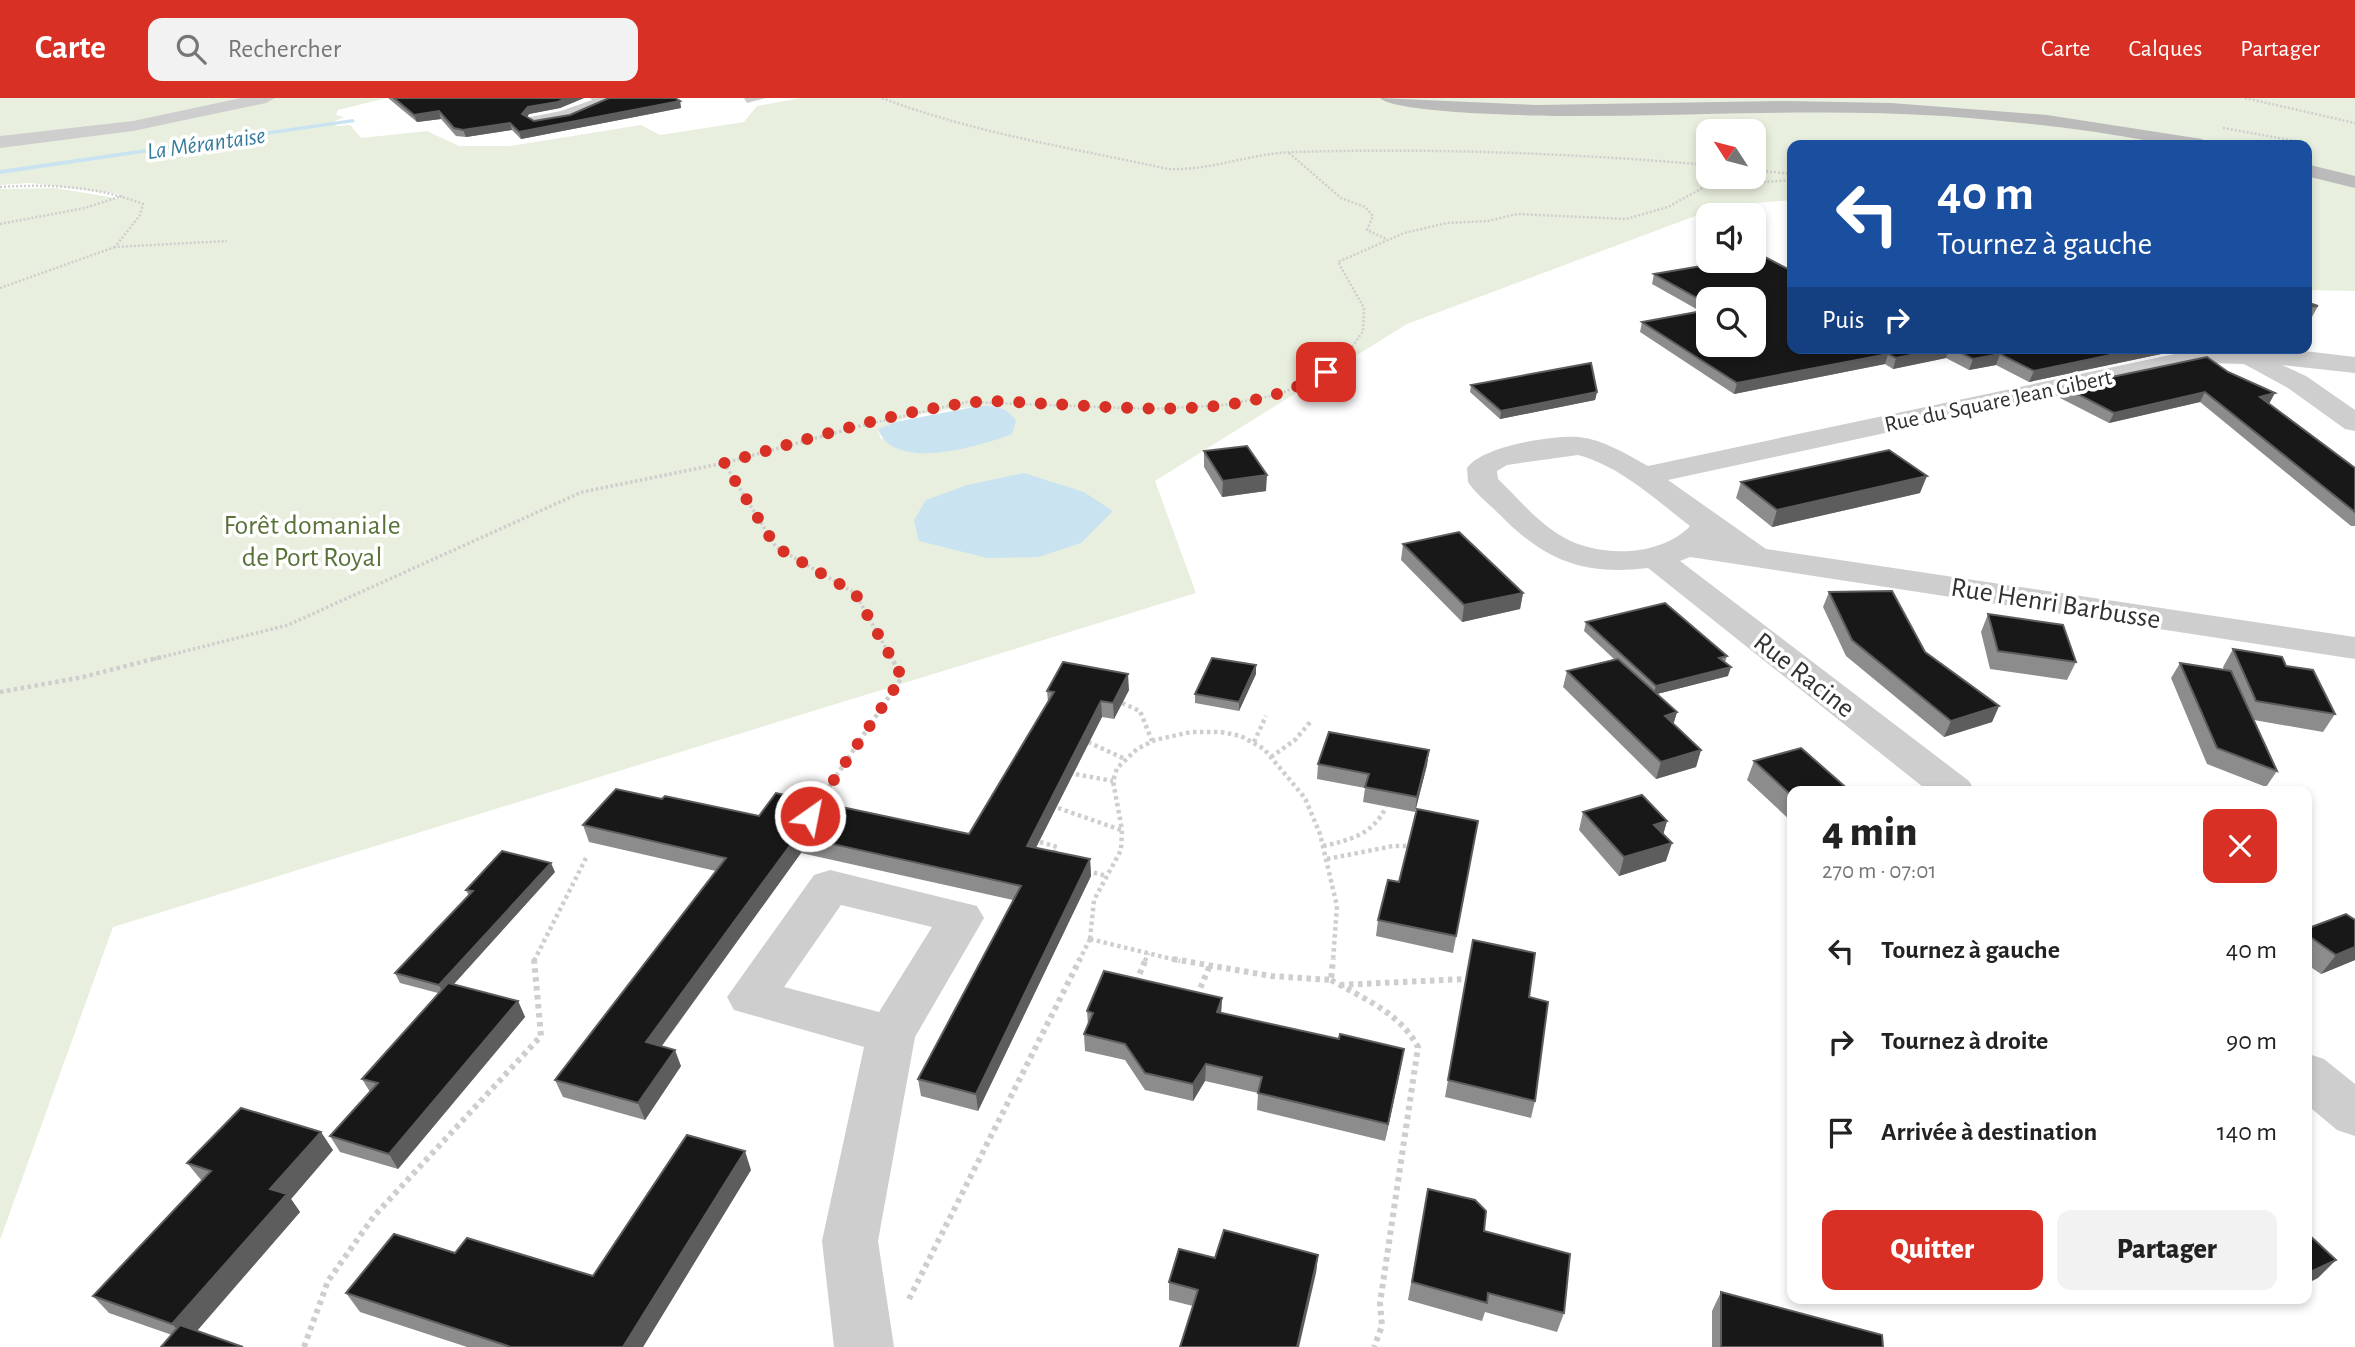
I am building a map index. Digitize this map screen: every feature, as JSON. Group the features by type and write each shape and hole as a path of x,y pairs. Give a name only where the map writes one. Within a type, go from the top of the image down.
{"main road":[{"path":"1389,98 1471,109 1783,107 1934,110 2095,126 2174,140"},
{"path":"2312,171 2355,182"}],"street":[{"path":"0,142 133,126 266,98"},
{"path":"536,121 565,116 604,102 599,98"},
{"name":"Rue du Square Jean Gibert","path":"1644,476 2217,354"},
{"path":"2238,354 2297,382 2355,423"},
{"name":"Rue du Square Jean Gibert","path":"2253,354 2355,365"},
{"name":"Rue Henri Barbusse","path":"1644,476 1601,452 1579,446 1555,447 1498,458 1482,468 1483,482 1553,546 1590,557 1616,560 1684,543 2355,648"},
{"name":"Rue Racine","path":"1644,476 1684,543 1950,786"},
{"path":"864,1347 850,1241 891,1035"},
{"path":"2312,1079 2355,1114"}],"lane":[{"path":"747,100 762,98"}],"path":[{"path":"882,98 926,115 973,127 1168,169 1190,170 1266,153 1375,150 1585,154 1696,164"},
{"path":"2245,98 2355,123"},
{"path":"2214,127 2287,140"},
{"path":"1288,152 1341,198 1365,207 1373,216 1367,230 1387,239"},
{"path":"1766,171 1787,173"},
{"path":"0,691 83,677 288,625 582,492 724,463 849,428 967,402 1154,410 1224,405 1276,395 1312,381 1340,364 1363,331 1364,308 1338,262 1387,239 1447,223 1488,221 1517,214 1626,219 1668,207 1706,186 1787,180"},
{"path":"0,187 76,186 123,195 143,204 140,215 115,247"},
{"path":"0,223 74,210 123,195"},
{"path":"0,288 115,247 227,241"},
{"path":"724,463 776,547 855,593 902,677 810,816"},
{"path":"1122,703 1140,711 1152,741"},
{"path":"1254,743 1266,716"},
{"path":"1271,757 1295,740 1312,720"},
{"path":"904,1310 1090,939 1094,900 1121,850 1122,830 1113,781 1117,768 1125,759 1152,741 1191,732 1221,732 1254,743 1271,757 1292,786 1306,798 1324,846 1337,906 1331,980"},
{"path":"1088,743 1125,759"},
{"path":"1063,773 1113,781"},
{"path":"1324,846 1366,835 1382,817 1386,807"},
{"path":"1058,808 1122,830"},
{"path":"1040,842 1057,847 1050,863"},
{"path":"1327,859 1393,846 1424,846"},
{"path":"304,1347 328,1281 374,1216 541,1035 534,957 586,858"},
{"path":"1084,871 1107,876"},
{"path":"1090,939 1210,965 1305,980 1331,980 1391,1014 1410,1029 1418,1047 1380,1303 1382,1326 1376,1345"},
{"path":"1131,994 1148,953"},
{"path":"1193,1008 1210,965"},
{"path":"1339,985 1465,979"}],"green space":[{"path":"0,98 259,98 174,118 0,141"},
{"name":"Forêt domaniale de Port Royal","path":"273,98 387,98 338,110 336,115 344,117 331,123 337,126 350,125 361,138 427,131 459,146 510,146 641,125 660,135 744,122 757,106 801,98 2355,98 2355,291 2312,290 2312,140 1787,140 1787,200 1696,203 1696,216 1407,324 1155,481 1196,593 113,927 0,1240 0,189 56,188 121,199 118,194 30,183 0,185 0,144","holes":["998,406 881,439 878,430 920,414"]}],"water":[{"path":"979,406 996,407 1008,412 1016,421 1012,434 960,449 919,453 901,450 887,442 878,429 895,422"},
{"path":"1024,473 1084,492 1113,511 1081,543 1039,557 987,558 919,541 914,520 926,500 967,485"}],"building":[{"path":"394,98 566,98 528,107 522,114 534,121 570,115 609,98 675,98 680,101 519,132 510,123 463,130 454,128 439,111 414,115"},
{"path":"1766,258 1787,268 1787,354 1888,354 1737,383 1697,357 1766,357 1766,287 1696,287 1696,297 1654,274 1696,267 1696,273 1766,273"},
{"path":"1696,312 1696,357 1642,322"},
{"path":"1888,354 1916,354 1896,358"},
{"path":"1963,354 2000,354 1973,359"},
{"path":"2000,354 2115,354 2034,371"},
{"path":"2207,357 2228,372 2275,393 2260,397 2355,468 2355,512 2205,392 2114,413 2064,387"},
{"path":"1591,363 1597,392 1501,411 1471,385"},
{"path":"1247,446 1267,475 1223,481 1204,451"},
{"path":"1889,450 1927,476 1777,510 1741,482"},
{"path":"1459,532 1523,593 1464,605 1403,544"},
{"path":"1892,591 1925,652 1999,706 1951,721 1852,640 1829,592"},
{"path":"1665,603 1727,656 1719,658 1731,667 1656,686 1586,622"},
{"path":"1988,614 2063,625 2076,662 1998,651"},
{"path":"2233,649 2282,657 2286,666 2313,670 2335,714 2256,701"},
{"path":"1212,658 1256,665 1239,702 1195,694"},
{"path":"1618,659 1677,712 1665,716 1701,750 1661,762 1567,671"},
{"path":"1063,662 1128,674 1113,703 1101,701 1027,846 1090,859 976,1094 918,1079 1021,886 797,836 646,1042 675,1050 638,1103 555,1080 726,858 583,825 616,789 662,799 665,796 759,816 776,793 969,834 1054,692 1047,691"},
{"path":"2180,663 2231,671 2277,771 2217,748"},
{"path":"1329,732 1429,750 1417,797 1365,787 1369,774 1318,764"},
{"path":"1801,748 1844,786 1787,786 1787,791 1754,761"},
{"path":"1642,795 1667,821 1654,825 1672,843 1624,857 1583,812"},
{"path":"1417,809 1478,821 1456,936 1378,920 1388,880 1399,882"},
{"path":"502,851 551,863 439,985 395,973 473,891 466,890"},
{"path":"2346,914 2355,920 2355,947 2336,955 2312,938 2312,927"},
{"path":"1473,940 1535,953 1529,997 1548,1002 1535,1101 1448,1080"},
{"path":"1104,971 1222,998 1217,1012 1339,1039 1340,1034 1404,1049 1388,1124 1258,1093 1262,1077 1206,1064 1193,1084 1145,1073 1125,1044 1084,1034 1093,1013 1087,1011"},
{"path":"448,983 518,1001 389,1154 330,1136 378,1083 362,1079"},
{"path":"241,1108 321,1132 270,1189 287,1194 172,1324 93,1296 211,1171 187,1163"},
{"path":"687,1135 745,1151 623,1347 511,1347 346,1293 394,1234 455,1253 467,1238 593,1276"},
{"path":"1428,1189 1475,1200 1486,1211 1484,1231 1570,1254 1564,1313 1488,1293 1487,1303 1412,1282"},
{"path":"1224,1230 1318,1255 1297,1347 1180,1347 1198,1290 1169,1282 1179,1249 1215,1258"},
{"path":"2312,1238 2336,1260 2312,1271"},
{"path":"1721,1292 1882,1335 1883,1347 1721,1347"},
{"path":"180,1325 243,1347 161,1347"}],"waterway":[{"name":"La Mérantaise","path":"0,172 353,121"}],"route":[{"path":"810,816 902,677 855,593 776,547 724,463 849,428 967,402 1154,410 1224,405 1276,395 1312,381 1326,372"}]}
